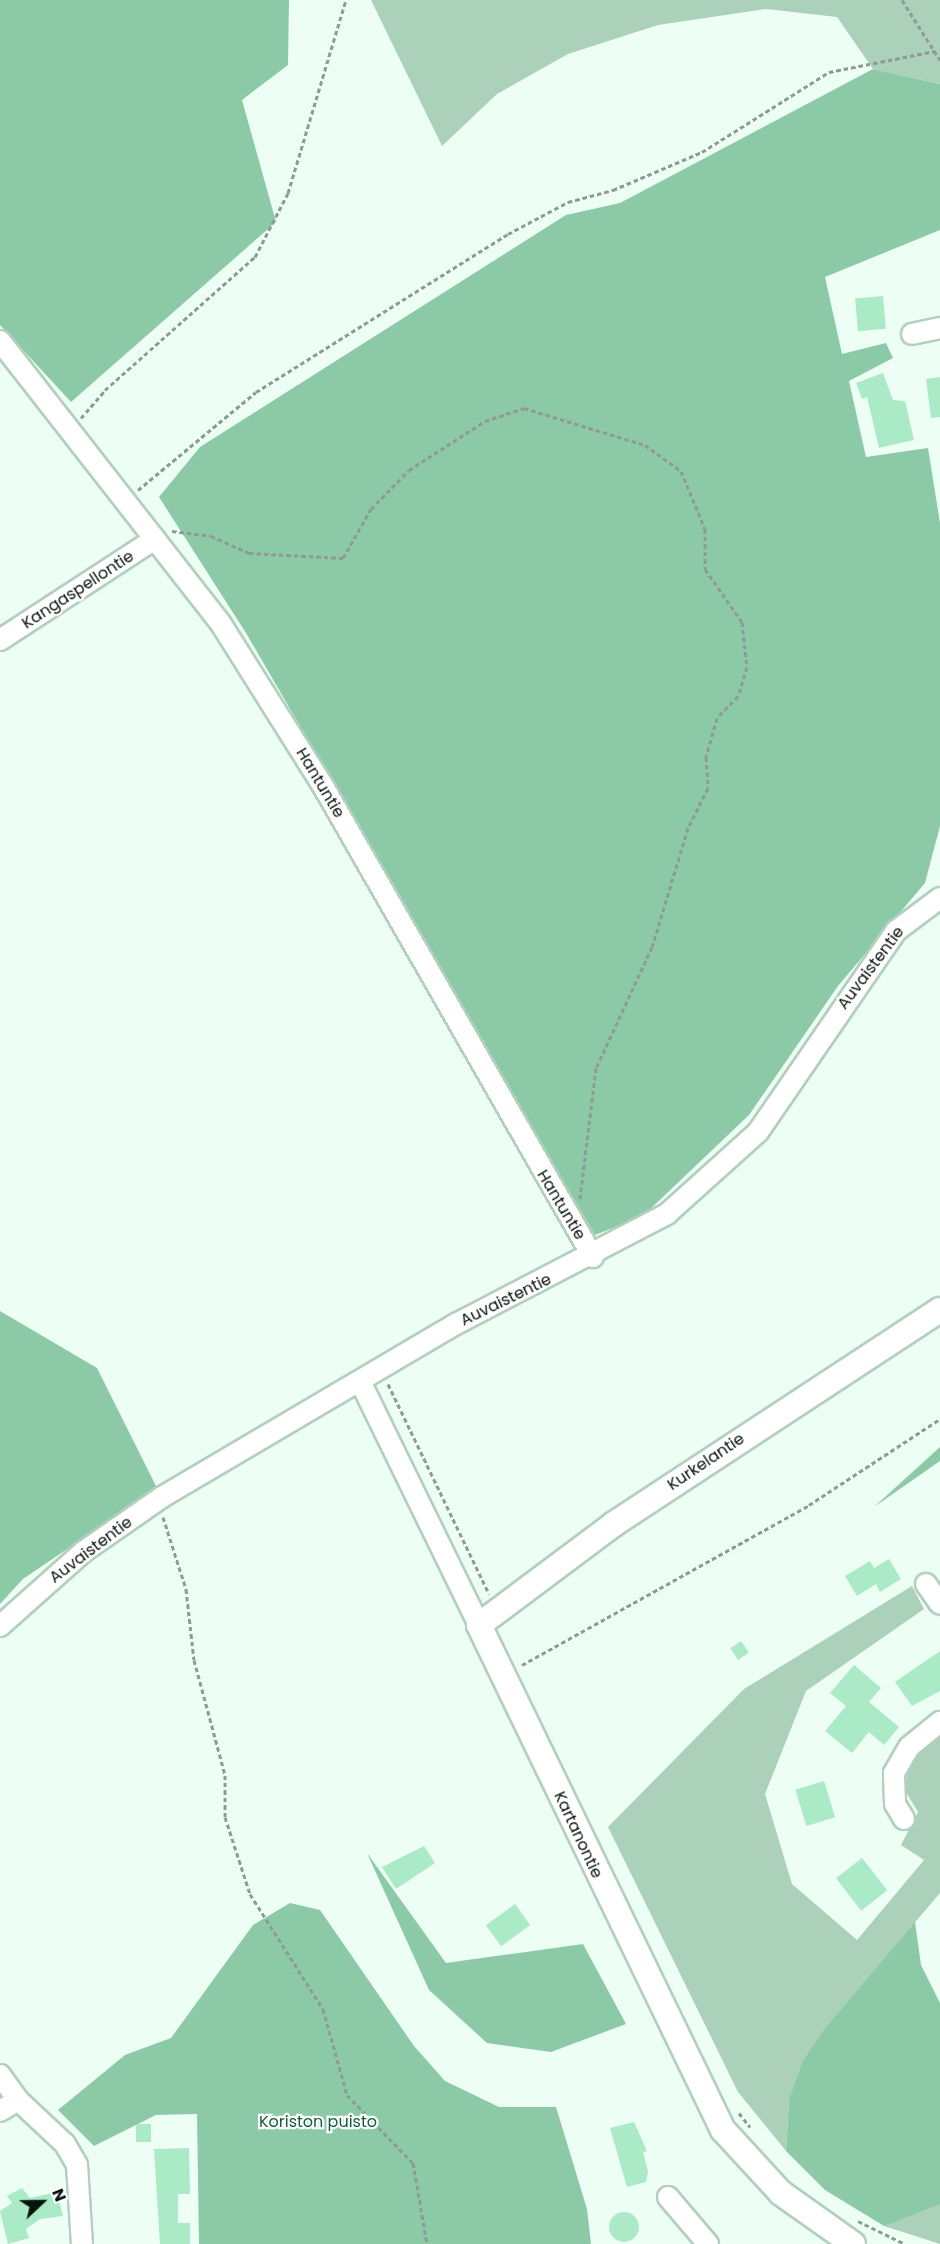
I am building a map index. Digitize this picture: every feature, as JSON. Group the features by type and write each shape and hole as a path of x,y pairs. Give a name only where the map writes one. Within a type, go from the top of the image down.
{"street":[{"path":"912,334 940,328"},
{"name":"Hantuntie","path":"0,341 221,624 323,786 592,1257"},
{"name":"Kangaspellontie","path":"0,640 151,534"},
{"name":"Auvaistentie","path":"0,1626 83,1552 162,1497 381,1368 592,1257 667,1214 758,1132 896,931 940,898"},
{"name":"Kurkelantie","path":"479,1625 614,1524 940,1310"},
{"name":"Kartanontie","path":"360,1381 723,2130 781,2193 853,2244"},
{"path":"926,1584 940,1604"},
{"path":"904,1819 895,1804 894,1773 909,1747 940,1722"},
{"path":"0,2075 18,2100 65,2144 76,2165 82,2244"},
{"path":"0,2111 18,2100"},
{"path":"668,2197 708,2244"}],"path":[{"path":"70,430 105,390 255,258 288,193 346,0"},
{"path":"902,0 940,60"},
{"path":"126,501 256,392 508,234 568,202 613,190 702,152 829,72 934,51"},
{"path":"151,534 211,536 249,553 343,558 371,510 409,470 485,421 524,408 645,445 681,471 705,529 705,568 742,622 747,667 738,696 717,718 706,757 708,788 688,828 652,947 596,1068 587,1123 587,1166 573,1227"},
{"path":"381,1368 483,1583"},
{"path":"522,1665 809,1505 940,1419"},
{"path":"162,1497 165,1529 186,1588 208,1721 225,1775 225,1817 249,1894 323,2009 347,2095 413,2163 427,2244"},
{"path":"518,1658 527,1676"},
{"path":"735,2108 758,2136"},
{"path":"852,2218 906,2244"}],"green space":[{"path":"0,0 289,0 288,65 242,100 276,222 71,402 0,325"},
{"path":"371,0 940,0 940,84 873,69 837,17 766,9 658,25 568,54 497,94 442,146"},
{"path":"873,69 940,84 940,230 825,277 842,354 886,343 893,358 849,381 866,457 928,448 940,523 940,826 925,883 838,986 749,1115 643,1216 595,1235 246,633 159,497 200,447 566,215 620,203"},
{"path":"0,1311 97,1368 157,1488 23,1579 0,1604"},
{"path":"940,1447 940,1461 874,1507"},
{"path":"912,1586 924,1609 806,1691 765,1794 792,1884 857,1940 924,1860 901,1845 918,1812 904,1789 909,1767 923,1745 940,1733 940,1893 824,2029 789,2100 786,2151 738,2092 608,1827 744,1689"},
{"path":"367,1853 446,1963 583,1944 626,2024 551,2052 487,2043 429,1990"},
{"name":"Koriston puisto","path":"290,1903 320,1910 414,2046 445,2081 499,2107 556,2107 587,2209 591,2244 199,2244 197,2114 156,2115 94,2146 58,2110 125,2055 171,2038 253,1925"},
{"path":"915,1922 921,1965 940,2003 940,2204 884,2226 825,2190 786,2151 789,2100 803,2061 824,2029"},
{"path":"940,2204 940,2244 884,2226 925,2207"}],"building":[{"path":"883,296 886,329 858,331 855,298"},
{"path":"883,373 893,400 905,401 914,440 879,448 867,397 862,399 856,383"},
{"path":"940,377 940,417 931,418 926,379"},
{"path":"889,1559 901,1579 880,1592 876,1584 857,1596 845,1576 870,1561 874,1568"},
{"path":"741,1641 749,1653 738,1660 730,1648"},
{"path":"940,1651 940,1691 912,1706 895,1682"},
{"path":"854,1665 881,1688 869,1702 899,1727 884,1745 869,1732 852,1753 825,1731 846,1706 830,1693"},
{"path":"824,1781 835,1817 806,1826 795,1790"},
{"path":"424,1846 435,1863 396,1889 382,1867"},
{"path":"862,1858 887,1890 861,1911 836,1878"},
{"path":"515,1904 530,1925 501,1946 486,1925"},
{"path":"634,2122 647,2151 643,2152 648,2171 646,2182 627,2187 610,2128"},
{"path":"136,2124 151,2124 151,2142 136,2142"},
{"path":"189,2148 190,2194 178,2194 178,2223 190,2223 190,2244 160,2244 154,2149"},
{"path":"22,2188 30,2198 57,2192 63,2216 40,2219 26,2229 29,2238 8,2244 0,2211 12,2203 7,2196"},
{"path":"624,2212 635,2216 639,2227 635,2238 624,2242 613,2238 609,2227 613,2216"}]}
